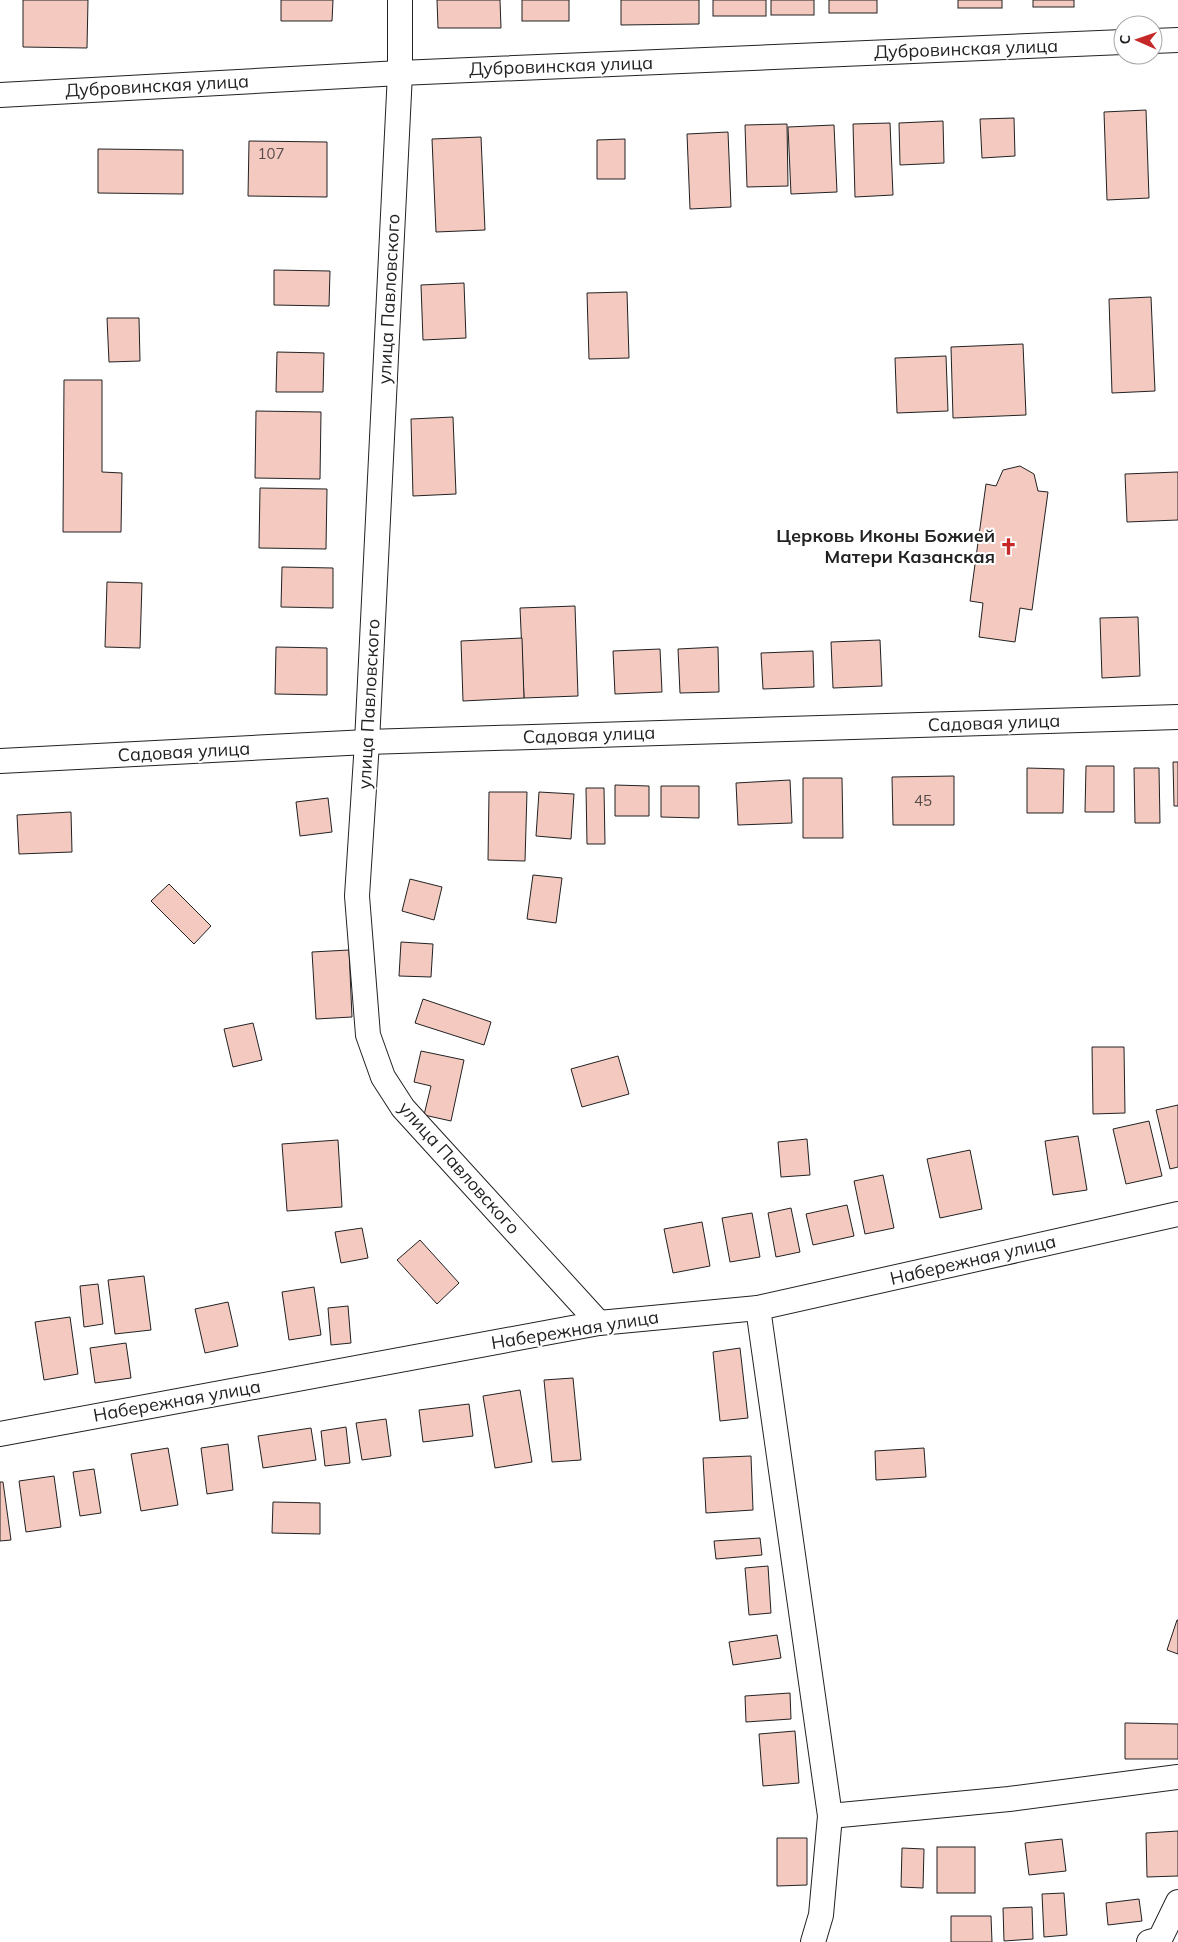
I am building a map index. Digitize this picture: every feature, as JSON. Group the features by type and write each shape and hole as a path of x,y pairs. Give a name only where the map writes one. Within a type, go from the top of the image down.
{"street":[{"name":"улица Павловского","path":"400,0 400,73 367,742 357,896 368,1035 383,1077 403,1108 599,1323"},
{"path":"1163,41 1178,40"},
{"name":"Дубровинская улица","path":"0,95 400,73 1113,42"},
{"name":"Садовая улица","path":"0,762 367,742 1178,717"},
{"name":"Набережная улица","path":"0,1434 599,1323 758,1308 1178,1214"},
{"path":"758,1308 830,1816 822,1915 813,1942"},
{"path":"830,1816 1009,1799 1178,1777"},
{"path":"1149,1942 1160,1940 1178,1902"},
{"path":"822,1915 832,1942"}],"building":[{"path":"23,0 88,0 87,48 23,47"},
{"path":"281,0 333,0 332,21 281,21"},
{"path":"437,0 500,0 501,28 438,28"},
{"path":"522,0 569,0 569,21 522,21"},
{"path":"621,0 699,0 699,24 621,25"},
{"path":"713,0 766,0 766,16 713,16"},
{"path":"771,0 814,0 814,15 771,15"},
{"path":"829,0 877,0 877,13 829,13"},
{"path":"958,0 1002,0 1002,8 958,8"},
{"path":"1033,0 1074,0 1074,7 1033,7"},
{"path":"1146,110 1149,198 1107,200 1104,112"},
{"path":"1014,118 1015,156 982,158 980,119"},
{"path":"943,121 944,163 900,165 899,123"},
{"path":"890,123 893,195 855,197 853,124"},
{"path":"787,124 788,186 747,187 745,125"},
{"path":"834,125 837,192 791,194 788,127"},
{"path":"728,132 731,207 690,209 687,134"},
{"path":"481,137 485,230 436,232 432,139"},
{"path":"625,139 625,179 597,179 597,140"},
{"path":"249,141 327,142 327,197 248,196"},
{"path":"98,149 183,150 183,194 98,193"},
{"path":"274,270 330,271 329,306 274,305"},
{"path":"464,283 466,338 423,340 421,285"},
{"path":"627,292 629,358 589,359 587,293"},
{"path":"1151,297 1155,391 1112,393 1109,299"},
{"path":"107,318 139,318 140,361 109,362"},
{"path":"1023,344 1026,415 953,418 951,347"},
{"path":"277,352 324,353 323,392 276,392"},
{"path":"946,356 948,411 897,413 895,358"},
{"path":"64,380 102,380 102,472 122,473 121,532 63,532"},
{"path":"256,411 321,412 320,479 255,478"},
{"path":"453,417 456,494 413,496 411,419"},
{"name":"Церковь Иконы Божией Матери Казанская","path":"1020,466 1034,474 1038,491 1048,492 1032,610 1020,608 1015,642 979,637 983,603 970,601 986,484 996,486 1003,470"},
{"path":"1178,472 1178,520 1127,522 1125,474"},
{"path":"260,488 327,489 326,549 259,548"},
{"path":"282,567 333,568 333,608 281,607"},
{"path":"107,582 142,583 140,648 105,647"},
{"path":"575,606 578,696 524,698 520,608"},
{"path":"1138,617 1140,676 1102,678 1100,618"},
{"path":"522,638 524,698 463,701 461,641"},
{"path":"880,640 882,686 833,688 831,642"},
{"path":"276,647 327,648 327,695 275,694"},
{"path":"718,647 719,692 680,693 678,649"},
{"path":"660,649 662,692 615,694 613,651"},
{"path":"813,651 814,687 763,689 761,653"},
{"path":"1173,762 1178,762 1178,806 1174,806"},
{"path":"1086,766 1114,766 1114,812 1085,812"},
{"path":"1027,768 1064,769 1063,813 1027,813"},
{"path":"1134,768 1159,768 1160,823 1135,823"},
{"path":"954,776 954,825 893,825 892,777"},
{"path":"803,778 842,778 843,838 803,838"},
{"path":"790,780 792,823 738,825 736,783"},
{"path":"615,785 649,786 649,816 615,816"},
{"path":"661,786 699,786 699,818 661,817"},
{"path":"586,788 604,788 605,844 587,844"},
{"path":"489,792 527,792 525,861 488,860"},
{"path":"539,792 574,794 571,839 536,836"},
{"path":"328,798 332,832 300,836 296,802"},
{"path":"71,812 72,852 19,854 17,815"},
{"path":"533,875 562,878 556,923 527,919"},
{"path":"410,879 442,887 434,920 402,911"},
{"path":"169,884 211,926 194,944 151,901"},
{"path":"401,942 433,944 431,977 399,976"},
{"path":"349,950 352,1017 316,1019 312,952"},
{"path":"423,999 491,1022 484,1045 415,1023"},
{"path":"253,1023 262,1060 233,1067 224,1029"},
{"path":"1092,1047 1124,1047 1125,1113 1093,1114"},
{"path":"421,1051 464,1060 451,1121 424,1115 431,1086 414,1082"},
{"path":"618,1056 629,1094 582,1107 571,1069"},
{"path":"1178,1105 1178,1167 1170,1169 1156,1110"},
{"path":"1149,1121 1162,1176 1126,1184 1113,1129"},
{"path":"1078,1136 1087,1190 1053,1195 1045,1141"},
{"path":"807,1139 810,1175 781,1177 778,1142"},
{"path":"338,1140 342,1207 287,1211 282,1144"},
{"path":"970,1150 982,1209 940,1218 927,1159"},
{"path":"883,1175 894,1228 865,1234 854,1181"},
{"path":"847,1205 854,1236 813,1245 806,1214"},
{"path":"791,1208 800,1252 776,1257 768,1213"},
{"path":"752,1213 760,1257 730,1262 722,1218"},
{"path":"702,1222 710,1266 673,1273 664,1229"},
{"path":"362,1228 368,1258 341,1263 335,1232"},
{"path":"420,1240 459,1283 437,1304 397,1260"},
{"path":"144,1276 151,1330 115,1334 108,1280"},
{"path":"98,1284 103,1324 84,1327 80,1286"},
{"path":"314,1287 321,1335 289,1340 282,1292"},
{"path":"228,1302 238,1346 205,1353 195,1309"},
{"path":"348,1306 351,1343 331,1345 328,1308"},
{"path":"70,1317 78,1374 44,1380 35,1322"},
{"path":"126,1343 131,1378 95,1383 90,1348"},
{"path":"740,1348 748,1418 720,1421 713,1352"},
{"path":"573,1378 581,1460 552,1462 544,1380"},
{"path":"520,1390 532,1462 495,1468 483,1396"},
{"path":"469,1404 473,1436 423,1442 419,1410"},
{"path":"386,1419 391,1456 362,1460 356,1423"},
{"path":"346,1427 350,1463 325,1466 321,1431"},
{"path":"311,1428 316,1460 263,1468 258,1436"},
{"path":"228,1444 233,1490 207,1494 201,1448"},
{"path":"168,1448 178,1505 141,1511 131,1454"},
{"path":"924,1448 926,1477 876,1480 875,1451"},
{"path":"751,1456 753,1510 706,1513 703,1458"},
{"path":"94,1469 101,1513 80,1516 73,1472"},
{"path":"54,1476 61,1527 26,1532 19,1481"},
{"path":"0,1482 3,1482 11,1540 0,1541"},
{"path":"273,1502 320,1503 320,1534 272,1533"},
{"path":"760,1538 762,1555 716,1559 714,1541"},
{"path":"768,1566 771,1613 749,1615 745,1568"},
{"path":"1178,1620 1178,1654 1167,1650"},
{"path":"777,1635 781,1658 733,1665 729,1642"},
{"path":"790,1693 791,1719 746,1722 745,1696"},
{"path":"1125,1723 1178,1724 1178,1759 1125,1759"},
{"path":"795,1731 799,1783 763,1786 759,1734"},
{"path":"1178,1831 1178,1876 1147,1877 1146,1833"},
{"path":"777,1838 807,1838 807,1885 777,1886"},
{"path":"1062,1839 1066,1871 1029,1875 1025,1843"},
{"path":"937,1847 975,1847 975,1893 937,1893"},
{"path":"902,1848 924,1849 923,1888 901,1887"},
{"path":"1064,1893 1067,1935 1044,1937 1042,1894"},
{"path":"1139,1899 1142,1921 1108,1925 1106,1903"},
{"path":"1032,1907 1033,1939 1004,1941 1003,1908"},
{"path":"951,1916 991,1916 992,1942 951,1942"}],"place":[{"name":"Церковь Иконы Божией Матери Казанская","path":"1009,546"}]}
